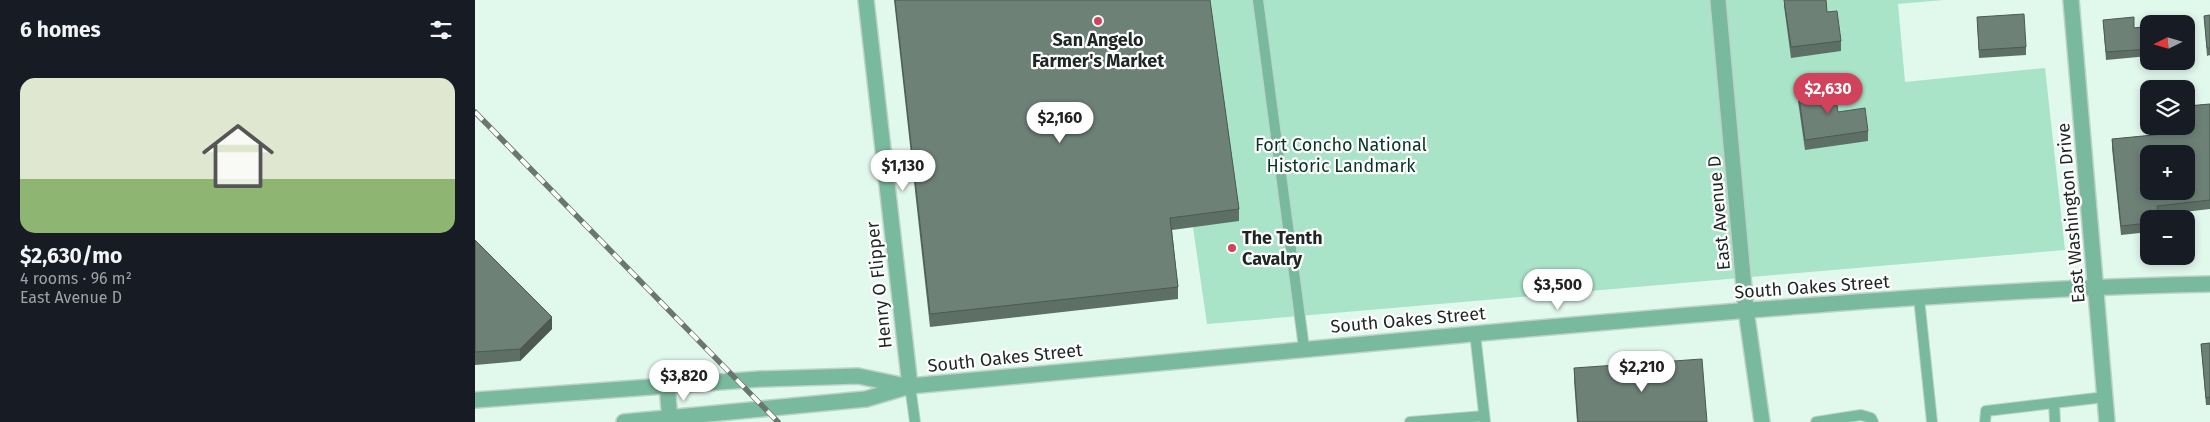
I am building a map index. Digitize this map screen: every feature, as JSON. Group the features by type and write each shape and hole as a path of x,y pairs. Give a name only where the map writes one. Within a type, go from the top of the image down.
{"street":[{"name":"Henry O Flipper","path":"866,0 910,386"},
{"name":"East Avenue D","path":"1718,0 1746,310 1762,422"},
{"name":"East Washington Drive","path":"2071,0 2107,422"},
{"name":"South Oakes Street","path":"624,422 670,420 866,399 910,386 1475,333 1746,310 2096,286 2210,284"},
{"name":"South Oakes Street","path":"475,400 667,384 760,379 858,376 910,386"},
{"path":"667,384 670,420"}],"lane":[{"path":"1258,0 1304,348"},
{"path":"1919,298 1932,422"},
{"path":"1410,422 1484,419 1475,333"},
{"path":"910,386 915,422"},
{"path":"1985,422 1986,411 2105,397"},
{"path":"2054,403 2055,422"},
{"path":"1816,422 1861,415 1871,418 1873,422"}],"green space":[{"name":"Fort Concho National Historic Landmark","path":"1160,0 1944,0 1898,4 1905,82 2045,68 2065,250 1207,324"}],"building":[{"path":"895,0 1210,0 1239,209 1170,218 1178,287 930,314"},
{"path":"1784,0 1826,0 1827,12 1837,11 1841,41 1791,47"},
{"path":"2024,14 2026,47 1979,50 1977,17"},
{"path":"2210,15 2210,48 2207,48 2204,16"},
{"path":"2134,17 2134,28 2140,27 2140,50 2106,52 2103,20"},
{"path":"1834,85 1838,112 1865,108 1868,131 1805,140 1798,90"},
{"path":"2210,104 2210,200 2157,206 2157,210 2140,210 2140,224 2121,226 2112,139 2154,135 2195,135 2195,105"},
{"path":"475,240 552,317 520,349 475,352"},
{"path":"2210,343 2210,397 2206,398 2201,344"},
{"path":"1702,359 1707,422 1578,422 1574,368"}],"railway":[{"path":"475,112 778,422"}],"place":[{"name":"San Angelo Farmer's Market","path":"1098,21"},
{"name":"The Tenth Cavalry","path":"1232,248"}]}
